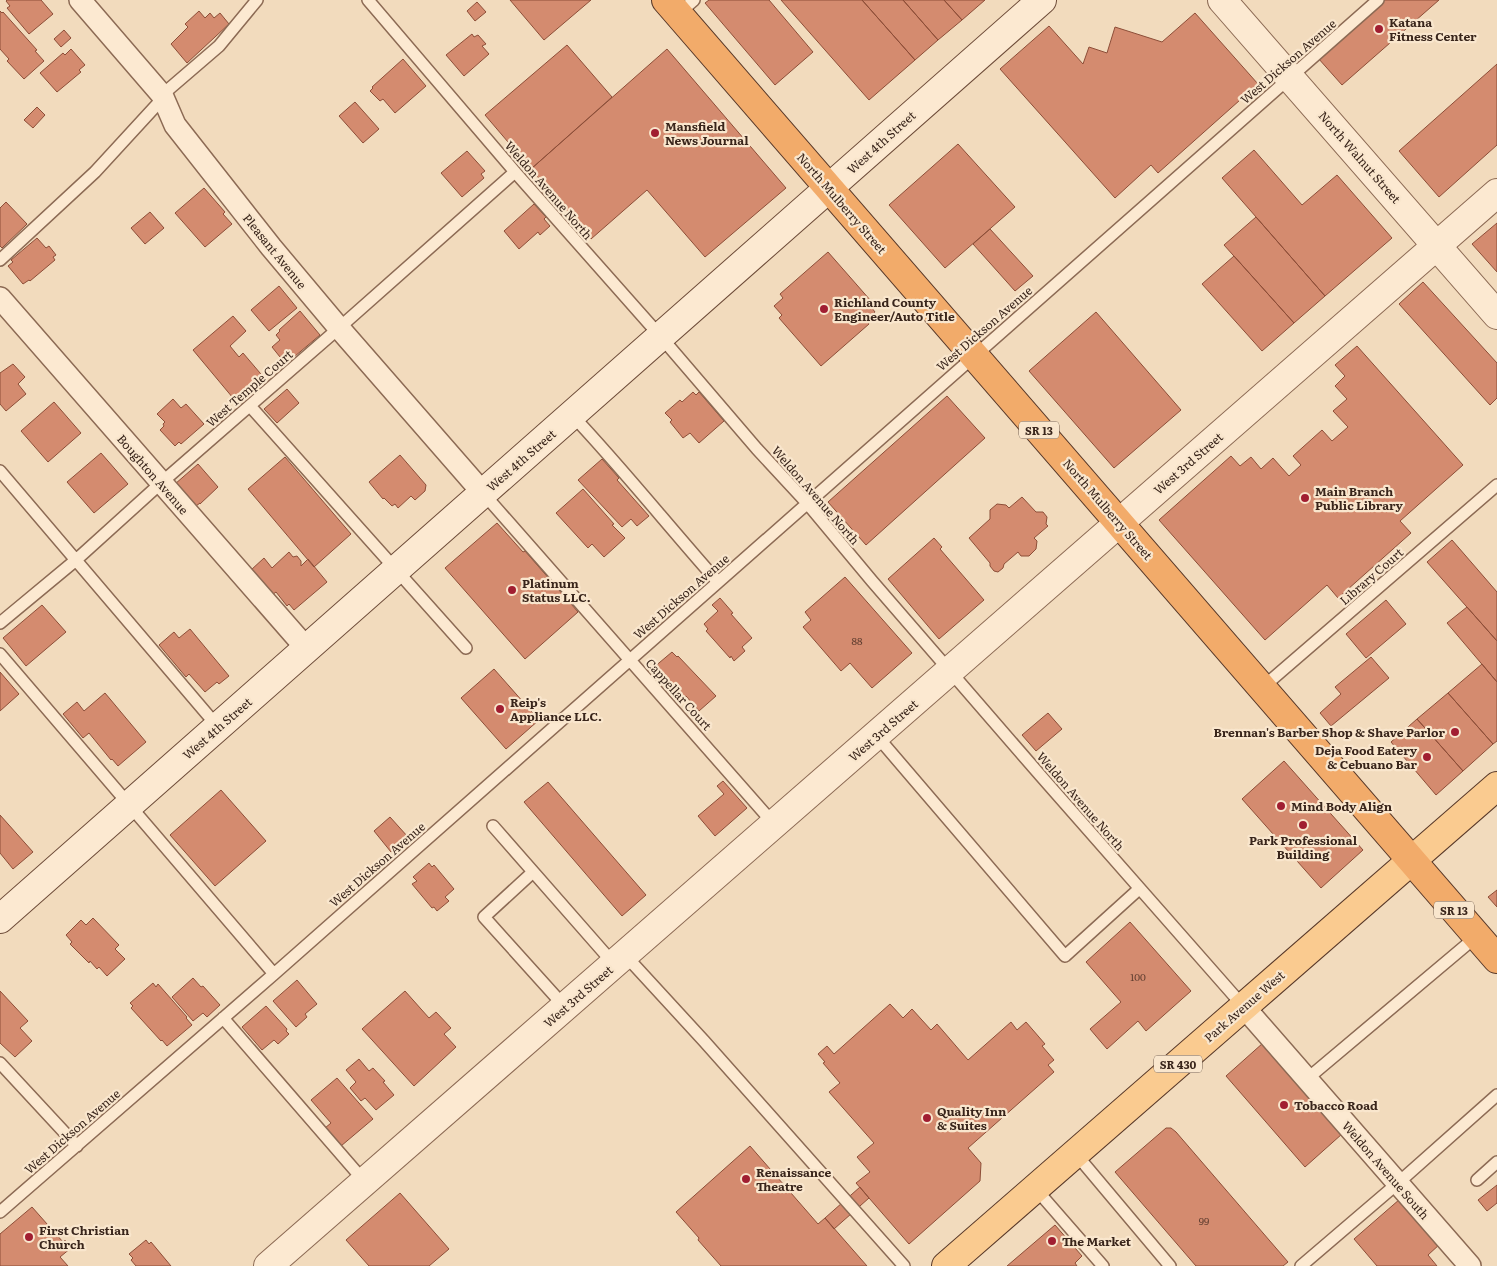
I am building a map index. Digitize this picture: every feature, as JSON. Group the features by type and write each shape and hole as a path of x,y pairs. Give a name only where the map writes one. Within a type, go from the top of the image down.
{"highway":[{"name":"North Mulberry Street","path":"680,5 829,188 1120,522 1410,860"},
{"name":"SR 13","path":"1410,860 1497,959"}],"main road":[{"name":"Park Avenue West","path":"946,1266 1497,786"}],"street":[{"name":"Pleasant Avenue","path":"80,0 163,96 175,125 272,247 339,328 483,493"},
{"name":"West 4th Street","path":"0,919 1042,0"},
{"name":"North Walnut Street","path":"1222,0 1497,315"},
{"name":"West 3rd Street","path":"268,1266 1497,193"},
{"name":"Boughton Avenue","path":"0,298 306,649"},
{"name":"Weldon Avenue South","path":"1244,1007 1470,1266"}],"lane":[{"path":"0,260 94,172 163,96 219,46 257,0"},
{"name":"Weldon Avenue North","path":"368,0 515,172 757,449 807,503 872,581 1139,889 1244,1007"},
{"name":"West Dickson Avenue","path":"0,1212 274,974 1378,0"},
{"name":"West Temple Court","path":"0,623 76,560 515,172"},
{"path":"250,406 466,648"},
{"path":"572,416 618,464 663,520 718,582"},
{"path":"0,471 218,727"},
{"name":"Library Court","path":"1262,688 1497,485"},
{"name":"Cappellar Court","path":"483,493 774,824"},
{"path":"0,654 274,974"},
{"path":"876,735 1065,956 1139,889"},
{"path":"493,826 533,872 704,1041 904,1266"},
{"path":"533,872 484,917 565,1007"},
{"path":"1307,1079 1477,936"},
{"path":"223,1018 365,1182"},
{"path":"0,1063 77,1146"},
{"path":"1301,1266 1398,1183 1497,1094"},
{"path":"1075,1153 1170,1266"},
{"path":"1476,1180 1497,1162"},
{"path":"1036,1188 1103,1266"}],"building":[{"path":"7,0 41,0 53,14 29,34 7,8 10,6"},
{"path":"510,0 591,0 544,40"},
{"path":"709,0 769,0 813,52 775,85 705,3"},
{"path":"781,0 862,0 915,60 869,100"},
{"path":"862,0 903,0 938,40 915,60"},
{"path":"903,0 944,0 962,20 938,40"},
{"path":"944,0 985,0 962,20"},
{"name":"Katana Fitness Center","path":"1384,0 1439,0 1342,85 1318,58"},
{"path":"477,2 486,12 475,21 467,11"},
{"path":"0,11 37,50 35,51 44,61 24,79 7,61 9,59 0,49"},
{"path":"199,11 205,18 210,13 214,18 220,13 229,24 187,63 171,44 188,27 185,24"},
{"path":"1195,13 1258,84 1158,173 1151,165 1115,198 1000,69 1049,26 1083,64 1089,47 1107,53 1115,27 1162,42"},
{"path":"64,30 71,38 61,47 54,39"},
{"path":"472,34 474,37 478,35 486,44 482,46 489,54 464,76 446,55"},
{"path":"567,45 612,97 531,169 485,115"},
{"path":"71,49 85,65 79,70 81,72 57,92 40,73 63,53 65,55"},
{"name":"Mansfield News Journal","path":"667,49 786,188 705,257 647,190 591,239 531,169"},
{"path":"403,59 426,86 395,113 383,99 380,101 370,91"},
{"path":"1497,64 1497,145 1439,197 1399,151"},
{"path":"355,102 379,129 363,143 339,116"},
{"path":"37,107 45,115 33,128 24,120"},
{"path":"958,144 1015,207 945,268 889,205"},
{"path":"1254,150 1302,205 1337,175 1392,238 1325,296 1222,178"},
{"path":"467,151 485,171 481,174 484,178 462,197 441,173"},
{"path":"204,188 225,212 223,214 232,224 205,247 175,213"},
{"path":"6,202 27,224 2,248 0,246 0,208"},
{"path":"534,204 546,217 544,219 550,226 540,235 538,232 519,249 504,231"},
{"path":"150,212 164,228 145,244 131,228"},
{"path":"1256,217 1325,296 1294,323 1224,245"},
{"path":"1497,223 1497,272 1472,244"},
{"path":"990,229 1033,276 1015,291 973,244"},
{"path":"37,238 46,248 49,246 56,255 53,257 55,260 30,281 23,284 8,266 13,262 11,260"},
{"name":"Richland County Engineer/Auto Title","path":"828,252 871,301 868,303 875,312 866,320 869,324 821,366 779,318 782,315 774,306 783,298 780,294"},
{"path":"1234,256 1294,323 1262,351 1202,284"},
{"path":"1423,282 1497,363 1497,398 1490,405 1399,304"},
{"path":"279,286 297,308 269,331 251,310"},
{"path":"300,311 320,335 288,362 282,355 280,357 272,347 280,340 276,335 279,330"},
{"path":"1096,312 1181,410 1114,468 1029,371"},
{"path":"233,316 246,331 230,346 239,357 243,353 266,380 238,404 193,350"},
{"name":"Main Branch Public Library","path":"1357,346 1463,465 1400,521 1411,533 1338,598 1327,585 1265,640 1159,520 1231,456 1240,466 1251,457 1261,469 1273,458 1289,476 1301,465 1293,456 1322,430 1332,441 1348,427 1333,411 1347,399 1335,386 1345,376 1335,365"},
{"path":"13,364 25,377 18,384 26,394 6,411 0,404 0,373"},
{"path":"287,389 299,403 277,423 264,409"},
{"path":"693,392 696,395 699,392 724,421 699,443 690,433 683,438 670,422 672,420 665,413"},
{"path":"947,396 985,438 866,545 828,502"},
{"path":"173,399 181,408 186,404 204,424 181,444 179,442 175,446 160,430 165,422 157,414"},
{"path":"54,402 81,433 48,462 21,431"},
{"path":"101,453 128,484 94,513 67,482"},
{"path":"400,455 426,485 425,491 415,500 411,496 398,508 395,504 392,506 383,499 369,482"},
{"path":"285,457 351,534 314,567 248,489"},
{"path":"602,459 619,478 617,480 649,516 637,526 631,519 622,527 578,480"},
{"path":"198,464 218,487 196,506 175,484"},
{"path":"583,489 625,538 604,557 592,544 588,548 556,513"},
{"path":"1022,497 1036,512 1043,512 1047,517 1046,524 1048,526 1034,538 1037,541 1036,549 1029,556 1021,556 1018,552 998,572 994,571 990,563 969,538 990,519 990,510 997,504 1006,505 1009,508"},
{"name":"Platinum Status LLC.","path":"497,523 523,552 525,551 578,612 525,659 445,568"},
{"path":"934,538 942,547 940,549 984,600 939,639 888,579"},
{"path":"1452,540 1497,592 1497,641 1427,562"},
{"path":"289,552 293,557 297,556 301,561 301,566 308,559 327,582 294,610 289,604 287,606 276,592 272,595 251,570 264,558 272,568"},
{"path":"845,577 912,653 872,688 850,663 841,671 803,627 811,620 805,612"},
{"path":"720,598 752,638 742,647 745,651 734,661 706,631 708,629 704,624 718,611 712,605"},
{"path":"1386,600 1406,624 1366,658 1346,634"},
{"path":"42,605 66,632 26,666 3,638"},
{"path":"1467,607 1497,641 1497,682 1447,623"},
{"path":"190,629 229,676 219,684 217,682 205,692 189,674 186,677 159,645 174,632 179,638"},
{"path":"672,652 716,696 699,711 686,696 679,701 656,676 658,674 653,668"},
{"path":"1371,657 1389,678 1331,726 1320,713 1341,694 1335,687"},
{"path":"1482,664 1497,682 1497,741 1493,744 1448,693"},
{"name":"Reip's Appliance LLC.","path":"494,669 539,720 506,749 461,698"},
{"path":"0,672 19,694 0,711"},
{"path":"105,693 146,742 118,766 89,733 83,738 63,714 77,702 84,711"},
{"name":"Brennan's Barber Shop & Shave Parlor","path":"1448,693 1493,744 1463,771 1417,719"},
{"path":"1048,713 1062,729 1036,751 1022,735"},
{"name":"Deja Food Eatery & Cebuano Bar","path":"1417,719 1463,771 1436,795 1391,742"},
{"name":"Park Professional Building","path":"1284,761 1363,850 1321,888 1242,799"},
{"path":"723,781 747,808 715,836 698,816 724,794 717,786"},
{"path":"548,782 646,895 622,916 524,802"},
{"path":"221,790 266,841 215,886 170,835"},
{"path":"0,815 33,852 13,869 0,853"},
{"path":"390,817 408,837 391,852 374,831"},
{"path":"429,863 432,867 434,865 454,889 445,897 449,901 437,911 434,907 432,908 412,884 417,881 413,877"},
{"path":"1497,890 1497,907 1488,897"},
{"path":"93,918 119,945 115,949 125,959 107,976 99,967 97,969 90,961 89,963 70,944 72,942 66,935 81,920 86,925"},
{"path":"1130,922 1191,991 1146,1031 1138,1021 1107,1049 1090,1029 1121,1002 1086,962"},
{"path":"193,978 220,1005 207,1017 203,1013 193,1021 172,997"},
{"path":"297,980 317,1004 305,1014 307,1017 296,1027 273,1001"},
{"path":"153,983 156,987 158,984 192,1025 167,1046 131,1008 133,1006 130,1003"},
{"path":"0,991 28,1021 20,1028 32,1041 15,1057 0,1043"},
{"path":"405,991 429,1018 436,1012 451,1028 444,1034 456,1047 414,1086 362,1029"},
{"name":"Quality Inn & Suites","path":"890,1004 903,1018 912,1009 931,1030 937,1024 968,1060 1011,1022 1017,1030 1026,1022 1045,1044 1042,1046 1054,1060 1048,1065 1054,1072 968,1148 981,1163 980,1181 909,1244 856,1183 870,1172 857,1157 874,1143 829,1092 840,1083 818,1054 827,1046 834,1054"},
{"path":"266,1006 287,1029 286,1031 289,1034 278,1044 274,1040 262,1050 242,1027"},
{"name":"Tobacco Road","path":"1263,1043 1342,1134 1305,1167 1226,1076"},
{"path":"359,1059 369,1071 373,1068 394,1095 376,1110 365,1098 361,1101 350,1088 356,1082 346,1070"},
{"path":"337,1078 373,1119 341,1146 325,1128 331,1123 311,1100"},
{"path":"1166,1128 1171,1128 1176,1132 1288,1262 1283,1266 1196,1266 1115,1172"},
{"name":"Renaissance Theatre","path":"750,1146 818,1224 825,1218 867,1266 721,1266 676,1212"},
{"path":"1497,1185 1497,1203 1487,1211 1478,1200"},
{"path":"860,1187 869,1198 834,1229 825,1218"},
{"path":"400,1193 449,1249 429,1266 369,1266 346,1240"},
{"path":"1400,1199 1440,1244 1428,1255 1437,1266 1377,1266 1354,1239"},
{"name":"First Christian Church","path":"32,1207 63,1242 65,1240 71,1248 60,1257 68,1266 0,1266 0,1234"},
{"name":"The Market","path":"1055,1225 1082,1256 1075,1263 1077,1266 1007,1266"},
{"path":"146,1240 149,1244 151,1242 171,1266 136,1266 129,1254"}],"place":[{"name":"Katana Fitness Center","path":"1379,29"},
{"name":"Mansfield News Journal","path":"655,133"},
{"name":"Richland County Engineer/Auto Title","path":"824,309"},
{"name":"Main Branch Public Library","path":"1305,498"},
{"name":"Platinum Status LLC.","path":"512,590"},
{"name":"Reip's Appliance LLC.","path":"500,709"},
{"name":"Brennan's Barber Shop & Shave Parlor","path":"1455,732"},
{"name":"Deja Food Eatery & Cebuano Bar","path":"1427,757"},
{"name":"Mind Body Align","path":"1281,806"},
{"name":"Park Professional Building","path":"1303,825"},
{"name":"Tobacco Road","path":"1284,1105"},
{"name":"Quality Inn & Suites","path":"927,1118"},
{"name":"Renaissance Theatre","path":"746,1179"},
{"name":"First Christian Church","path":"29,1237"},
{"name":"The Market","path":"1052,1241"}]}
